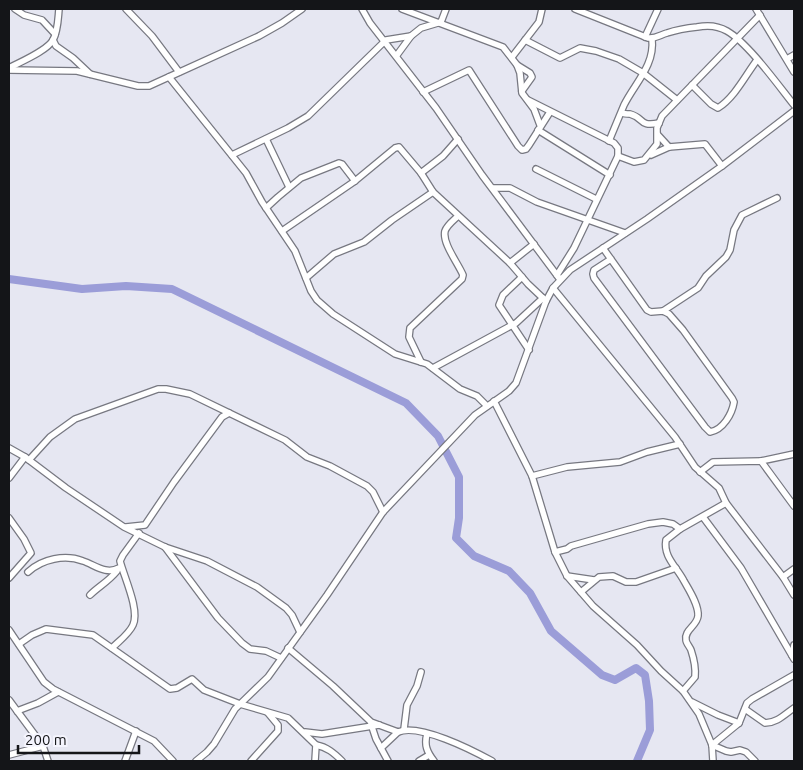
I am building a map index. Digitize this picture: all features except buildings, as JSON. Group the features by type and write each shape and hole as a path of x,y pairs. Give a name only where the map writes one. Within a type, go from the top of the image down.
{"street":[{"path":"15,9 24,15 42,20 54,37"},
{"path":"59,9 54,37 56,46 73,58 90,74"},
{"path":"126,9 152,36 179,72"},
{"path":"9,68 63,70 90,74 138,86 148,86 259,36 302,9"},
{"path":"362,9 370,23 386,40 559,278"},
{"path":"402,9 412,10 500,45 507,50 517,65 522,91 534,109 539,128 610,174"},
{"path":"441,22 446,9"},
{"path":"512,58 540,22 542,9"},
{"path":"575,9 652,39 673,31 708,25 726,30 737,38 757,60 794,105"},
{"path":"645,37 658,9"},
{"path":"756,9 794,72"},
{"path":"618,156 634,162 644,160 657,144 657,134 662,116 760,15"},
{"path":"397,55 411,36 421,28 441,22"},
{"path":"232,155 288,128 308,116 386,40 411,36"},
{"path":"9,68 43,49 54,37"},
{"path":"609,141 651,59 654,48 652,39"},
{"path":"525,40 560,58 580,48 587,48 619,59 643,73 677,100"},
{"path":"787,59 794,55"},
{"path":"692,85 711,104 718,108 734,93 757,60"},
{"path":"517,65 530,73 532,77 522,91"},
{"path":"423,92 467,69 469,70 522,150 526,149 550,112"},
{"path":"169,77 246,173 266,208 295,251 311,291 317,300 333,314 395,354 433,368 460,389 477,396 487,406"},
{"path":"433,368 512,325 545,300 554,288 618,156 618,148 609,141 526,98"},
{"path":"559,278 579,262 625,233 722,166 794,111"},
{"path":"622,113 630,114 642,123 649,125 659,123"},
{"path":"657,134 669,146"},
{"path":"266,138 289,187"},
{"path":"420,174 443,156 458,139"},
{"path":"648,156 669,146 705,144 722,166"},
{"path":"282,231 355,181 398,147 433,192 510,263 545,300"},
{"path":"266,208 301,178 339,163 342,164 355,181"},
{"path":"536,169 596,200"},
{"path":"493,188 510,188 537,202 625,233"},
{"path":"306,278 334,254 364,242 433,192"},
{"path":"602,248 647,310 651,312 663,311 698,288 706,276 726,257 730,250 734,230 742,215 777,198"},
{"path":"421,362 409,336 410,328 462,279 463,275 445,237 445,230 448,225 458,216"},
{"path":"510,263 534,244"},
{"path":"611,259 594,270 594,278 705,427 710,432 714,432 730,416 734,402 683,330 669,314 663,311"},
{"path":"522,277 500,300 499,305 529,350"},
{"path":"554,288 680,444 700,472 719,488 726,502 783,577 794,595"},
{"path":"196,761 207,752 240,704 268,677 327,595 383,512 475,415 509,391 516,383 545,300"},
{"path":"9,478 50,437 74,419 158,389 166,388 190,394 285,440 306,457 330,466 360,481 373,492 383,512"},
{"path":"494,401 532,476 555,552 567,576 592,606 637,645 692,702 712,745 713,761"},
{"path":"124,526 139,527 146,525 177,477 222,417 229,413"},
{"path":"532,476 567,467 620,462 647,452 680,444"},
{"path":"9,448 124,526 165,547 206,561 257,587 286,608 292,615 300,632"},
{"path":"700,472 713,462 761,461 794,454"},
{"path":"761,461 794,506"},
{"path":"683,691 695,677 694,660 686,639 689,629 698,616 691,594 672,563 665,545 666,540 680,529 726,502"},
{"path":"703,517 741,568 793,657"},
{"path":"9,518 24,539 31,553 9,578"},
{"path":"555,552 648,524 664,522 673,524 680,529"},
{"path":"112,648 134,624 135,616 131,595 120,567 120,561 139,533"},
{"path":"165,547 218,618 242,643 250,648 266,651 280,658"},
{"path":"28,572 34,566 58,557 81,560 108,571 120,567"},
{"path":"90,595 107,583 120,567"},
{"path":"581,592 599,577 613,576 626,582 636,582 676,568"},
{"path":"783,577 794,568"},
{"path":"567,576 594,580"},
{"path":"19,644 46,629 94,635 170,688 177,688 192,679 204,690 240,704 288,718 316,744 330,750 342,761"},
{"path":"9,630 44,682 58,692 154,741 173,761"},
{"path":"793,657 794,645"},
{"path":"288,648 333,686 371,725 388,761"},
{"path":"404,729 407,705 417,686 421,672"},
{"path":"712,745 740,722 747,703 794,676"},
{"path":"17,711 38,704 58,692"},
{"path":"9,700 43,746 48,761"},
{"path":"692,702 718,715 740,722"},
{"path":"745,709 769,724 775,722 794,708"},
{"path":"250,761 278,731 278,725 267,712"},
{"path":"303,732 322,734 380,725 398,732"},
{"path":"381,748 398,732 404,729 427,734 460,745 492,761"},
{"path":"125,761 136,731"},
{"path":"427,734 426,744 429,755 434,761"},
{"path":"315,761 316,744"},
{"path":"712,745 726,751 740,750 746,752 755,761"},
{"path":"9,755 43,746"},
{"path":"419,761 429,755"}],"waterway":[{"path":"9,279 82,289 126,286 172,289 406,403 438,436 459,477 459,518 456,538 474,556 509,571 530,593 551,631 602,675 615,680 636,668 645,675 649,701 650,730 637,761"}]}
